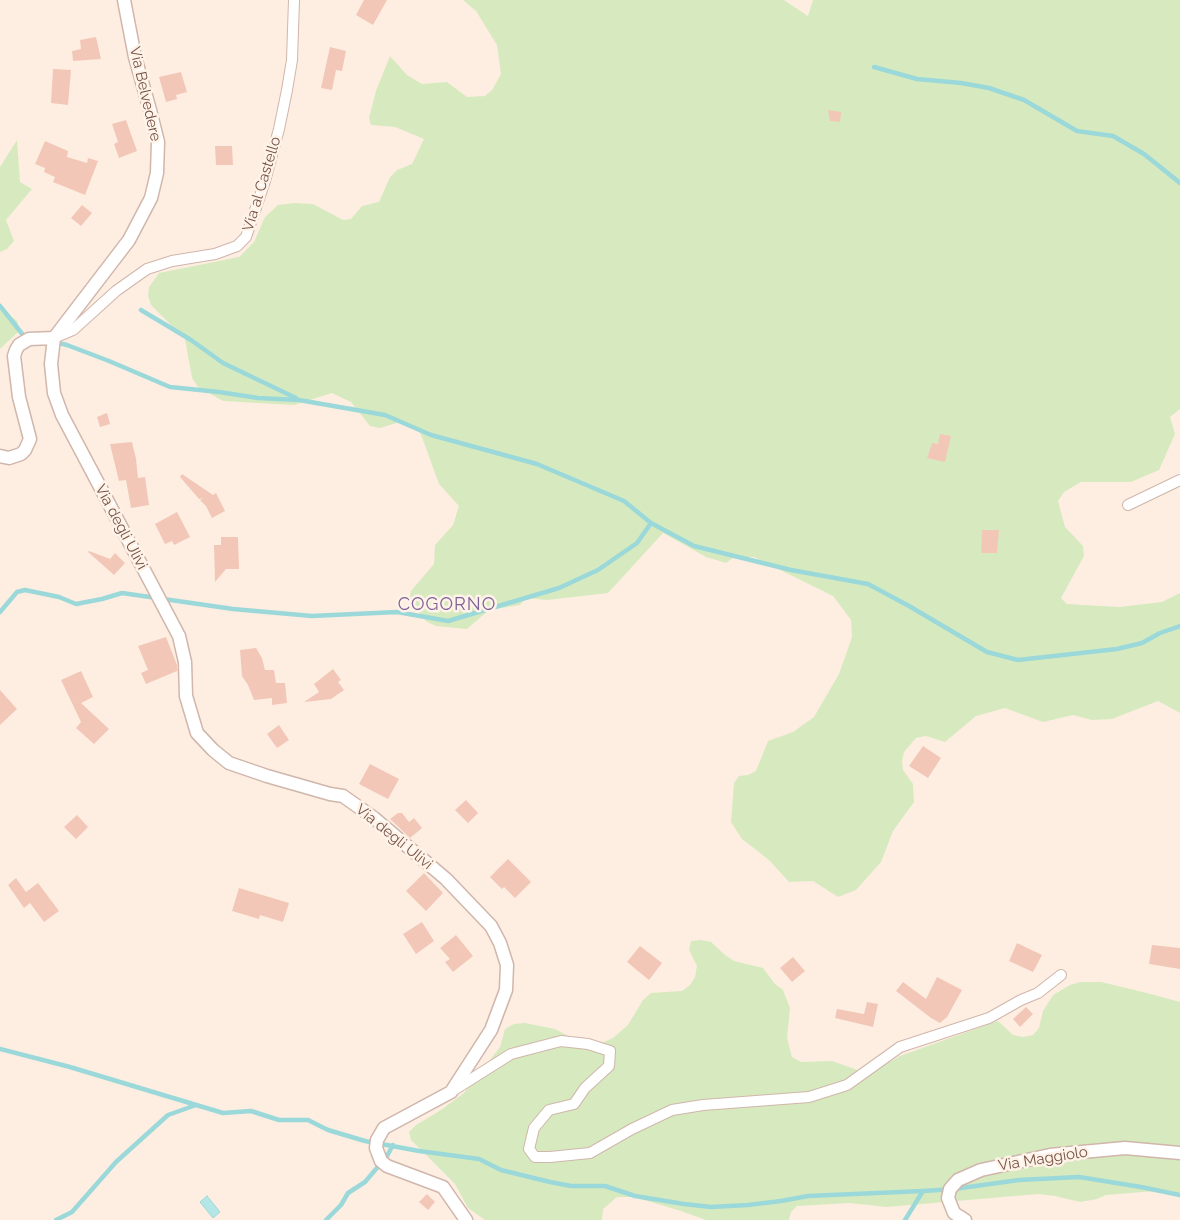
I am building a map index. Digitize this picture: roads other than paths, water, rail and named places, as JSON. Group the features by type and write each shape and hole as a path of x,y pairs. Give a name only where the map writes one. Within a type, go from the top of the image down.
{"street":[{"name":"Via Belvedere","path":"54,338 129,240 151,198 157,172 158,142 135,58 124,0"},
{"name":"Via al Castello","path":"54,338 73,330 116,291 146,269 172,260 215,254 237,246 246,237 265,180 287,90 292,60 294,0"},
{"path":"0,456 9,458 21,454 30,440 19,398 14,356 16,350 19,345 29,339 54,338"},
{"name":"Via degli Ulivi","path":"54,338 51,364 54,393 66,421 179,636 185,662 186,696 197,733 229,763 276,779 343,796 374,818 446,879 491,926 500,944 507,964 506,990 491,1030 451,1092 384,1128 376,1140 376,1148 381,1161 387,1166 443,1187 466,1220"},
{"path":"1128,505 1180,480"},
{"path":"451,1092 511,1054 562,1041 588,1044 610,1051 609,1066 585,1088 574,1104 549,1110 534,1128 529,1149 534,1157 590,1153 632,1128 672,1110 703,1105 809,1097 848,1085 900,1047 988,1018 1038,993 1061,976"},
{"name":"Via Maggiolo","path":"965,1220 954,1214 948,1198 950,1189 958,1180 981,1170 1050,1155 1115,1149 1180,1152"}],"water":[{"path":"207,1196 220,1212 213,1218 200,1202"}],"waterway":[{"path":"874,67 917,79 989,88 1024,100 1077,131 1113,136 1144,154 1180,183"},
{"path":"0,306 23,335 27,336"},
{"path":"141,310 191,340 223,363 296,398"},
{"path":"54,342 109,361 170,387 258,398 299,400 385,415 431,435 537,464 624,501 651,523 694,546 791,570 868,584 987,652 1018,660 1117,649 1142,643 1160,633 1180,626"},
{"path":"0,612 17,592 25,590 59,597 76,604 122,593 233,609 312,616 397,612 448,621 559,588 598,570 637,543 651,523"},
{"path":"0,1049 70,1067 223,1113 251,1111 279,1120 308,1120 328,1130 365,1141 479,1159 501,1170 550,1182 571,1186 605,1186 635,1196 684,1204 711,1207 748,1205 808,1196 954,1189 1019,1180 1079,1177 1180,1195"},
{"path":"56,1220 72,1212 116,1162 168,1115 196,1105"},
{"path":"326,1220 341,1205 348,1193 365,1182 387,1156 393,1145"},
{"path":"905,1220 923,1191"}],"district":[{"name":"COGORNO","path":"447,605"}]}
